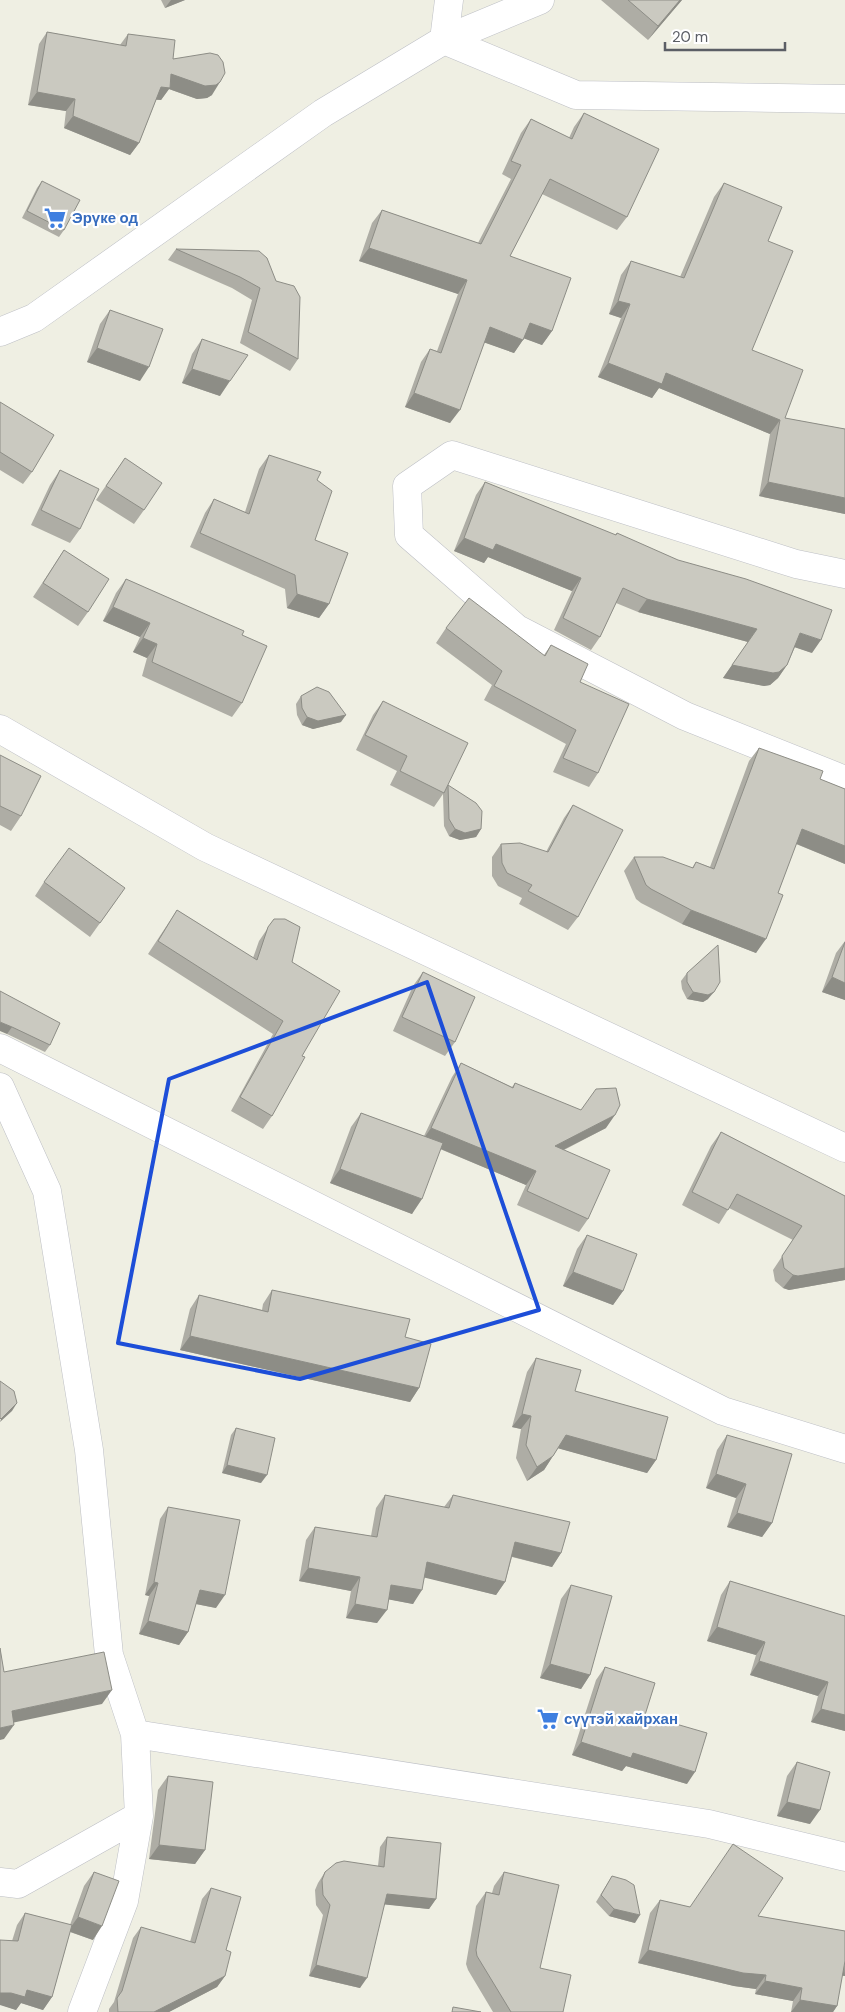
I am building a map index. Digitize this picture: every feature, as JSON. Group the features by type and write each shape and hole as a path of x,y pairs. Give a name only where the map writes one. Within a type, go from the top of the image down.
{"street":[{"path":"444,40 449,0"},
{"path":"0,332 34,318 323,113 444,40 540,0"},
{"path":"444,40 576,95 845,98"},
{"path":"845,574 796,564 452,455 407,486 408,535 517,629 685,716 845,780"},
{"path":"0,729 205,847 845,1148"},
{"path":"0,1048 723,1411 845,1449"},
{"path":"0,1087 46,1191 89,1450 109,1655 135,1734 139,1816 124,1901 82,2012"},
{"path":"135,1734 709,1824 845,1857"},
{"path":"0,1882 18,1884 139,1816"}],"highlighted area":[{"path":"427,982 539,1310 300,1379 118,1343 169,1079"}],"building":[{"path":"628,0 680,0 658,26"},
{"path":"47,32 126,46 128,34 175,40 173,59 210,53 218,55 223,62 225,73 216,85 205,86 171,74 170,88 161,87 139,143 73,116 75,99 37,92"},
{"path":"584,113 659,149 627,217 550,179 510,256 571,278 552,331 530,323 523,340 490,327 460,410 414,393 430,349 441,353 467,280 369,248 382,210 481,244 521,165 511,161 531,119 572,139"},
{"path":"42,181 80,200 64,230 27,211"},
{"path":"724,183 782,207 768,241 793,251 752,350 803,370 785,418 845,429 845,498 768,482 780,420 666,373 662,384 608,363 630,304 618,301 631,261 684,278"},
{"path":"176,249 259,251 267,258 276,281 294,286 300,297 298,359 248,332 260,288 240,277"},
{"path":"110,310 163,329 149,367 97,348"},
{"path":"202,339 248,355 230,381 192,369"},
{"path":"0,402 54,435 32,472 0,452"},
{"path":"269,455 321,472 317,480 332,491 315,540 348,553 329,604 297,594 295,575 200,533 214,499 249,514"},
{"path":"125,458 162,483 144,510 106,486"},
{"path":"60,470 99,489 80,529 41,510"},
{"path":"485,482 616,535 617,533 678,560 746,579 832,610 821,640 800,633 787,665 779,672 773,673 732,665 757,629 647,599 623,588 600,637 563,618 581,578 496,544 493,550 464,538"},
{"path":"64,550 109,579 88,612 43,583"},
{"path":"126,579 244,631 242,635 267,646 242,703 152,662 157,644 143,638 150,623 113,607"},
{"path":"469,598 545,656 551,645 588,664 580,682 629,704 598,773 563,758 576,730 494,686 502,671 446,628"},
{"path":"317,687 329,692 346,715 318,721 307,717 302,708 301,696"},
{"path":"383,701 468,743 444,793 400,771 407,756 365,735"},
{"path":"759,748 823,771 820,779 845,789 845,846 802,829 778,893 783,895 766,939 691,910 651,889 646,885 634,857 663,857 693,868 696,862 714,869"},
{"path":"0,755 41,776 21,816 0,806"},
{"path":"448,785 476,803 482,811 481,829 465,833 455,829 449,819"},
{"path":"573,805 623,830 578,917 528,891 532,885 507,873 502,863 501,844 520,843 548,852"},
{"path":"69,848 125,888 100,923 44,882"},
{"path":"177,910 257,960 268,927 274,919 285,919 300,927 292,962 340,991 302,1056 305,1057 272,1116 240,1097 283,1021 158,941"},
{"path":"845,942 845,983 832,977"},
{"path":"718,945 720,982 714,992 708,995 693,992 687,982 687,973"},
{"path":"423,972 475,997 455,1042 402,1017"},
{"path":"0,991 60,1023 50,1045 0,1022"},
{"path":"461,1063 513,1088 515,1083 581,1110 596,1089 616,1088 620,1105 615,1115 555,1146 610,1170 588,1219 527,1191 536,1171 431,1128"},
{"path":"361,1113 443,1143 422,1199 340,1169"},
{"path":"721,1132 845,1196 845,1268 798,1276 793,1275 784,1268 782,1256 802,1226 737,1194 728,1210 692,1192"},
{"path":"587,1235 637,1254 623,1291 573,1272"},
{"path":"272,1290 410,1319 405,1337 431,1344 419,1388 190,1336 199,1295 268,1312"},
{"path":"536,1358 581,1370 575,1391 668,1417 656,1460 566,1435 553,1456 537,1467 526,1445 531,1416 522,1414"},
{"path":"0,1381 14,1391 17,1403 1,1419 0,1418"},
{"path":"236,1428 275,1438 267,1475 227,1465"},
{"path":"727,1435 792,1454 772,1523 737,1513 746,1484 716,1474"},
{"path":"385,1495 449,1508 453,1495 570,1522 561,1553 515,1542 505,1582 427,1562 422,1590 391,1585 387,1610 355,1604 360,1577 308,1568 315,1527 377,1537"},
{"path":"168,1507 240,1520 225,1595 200,1590 188,1632 148,1621 158,1583 154,1582"},
{"path":"730,1581 845,1616 845,1715 821,1709 828,1682 759,1661 765,1642 717,1627"},
{"path":"571,1585 612,1596 590,1675 550,1664"},
{"path":"0,1648 4,1672 104,1652 112,1690 12,1711 14,1725 0,1728"},
{"path":"605,1667 655,1683 645,1715 707,1733 695,1772 633,1753 631,1758 581,1742"},
{"path":"797,1762 830,1772 820,1810 787,1802"},
{"path":"168,1776 213,1782 205,1850 159,1845"},
{"path":"387,1837 441,1843 436,1899 387,1894 367,1978 316,1965 330,1905 323,1895 322,1880 325,1872 336,1863 344,1861 384,1867"},
{"path":"733,1844 783,1878 758,1916 845,1931 845,1961 837,2006 800,2000 802,1988 765,1981 766,1975 743,1973 648,1950 660,1900 690,1907"},
{"path":"94,1872 119,1881 102,1926 78,1917"},
{"path":"504,1872 559,1885 540,1968 571,1975 563,2012 511,2012 477,1956 476,1950 486,1892 499,1895"},
{"path":"612,1876 626,1880 634,1885 640,1915 614,1909 601,1895"},
{"path":"211,1888 241,1897 226,1950 231,1952 225,1976 154,2012 118,2012 117,1998 122,1991 141,1927 195,1943"},
{"path":"25,1913 72,1925 52,1997 27,1990 25,1997 11,1993 0,1993 0,1940 18,1941"},
{"path":"453,2007 481,2012 452,2012"}],"place":[{"name":"Эрүке од","path":"55,218"},
{"name":"сүүтэй хайрхан","path":"548,1719"}]}
